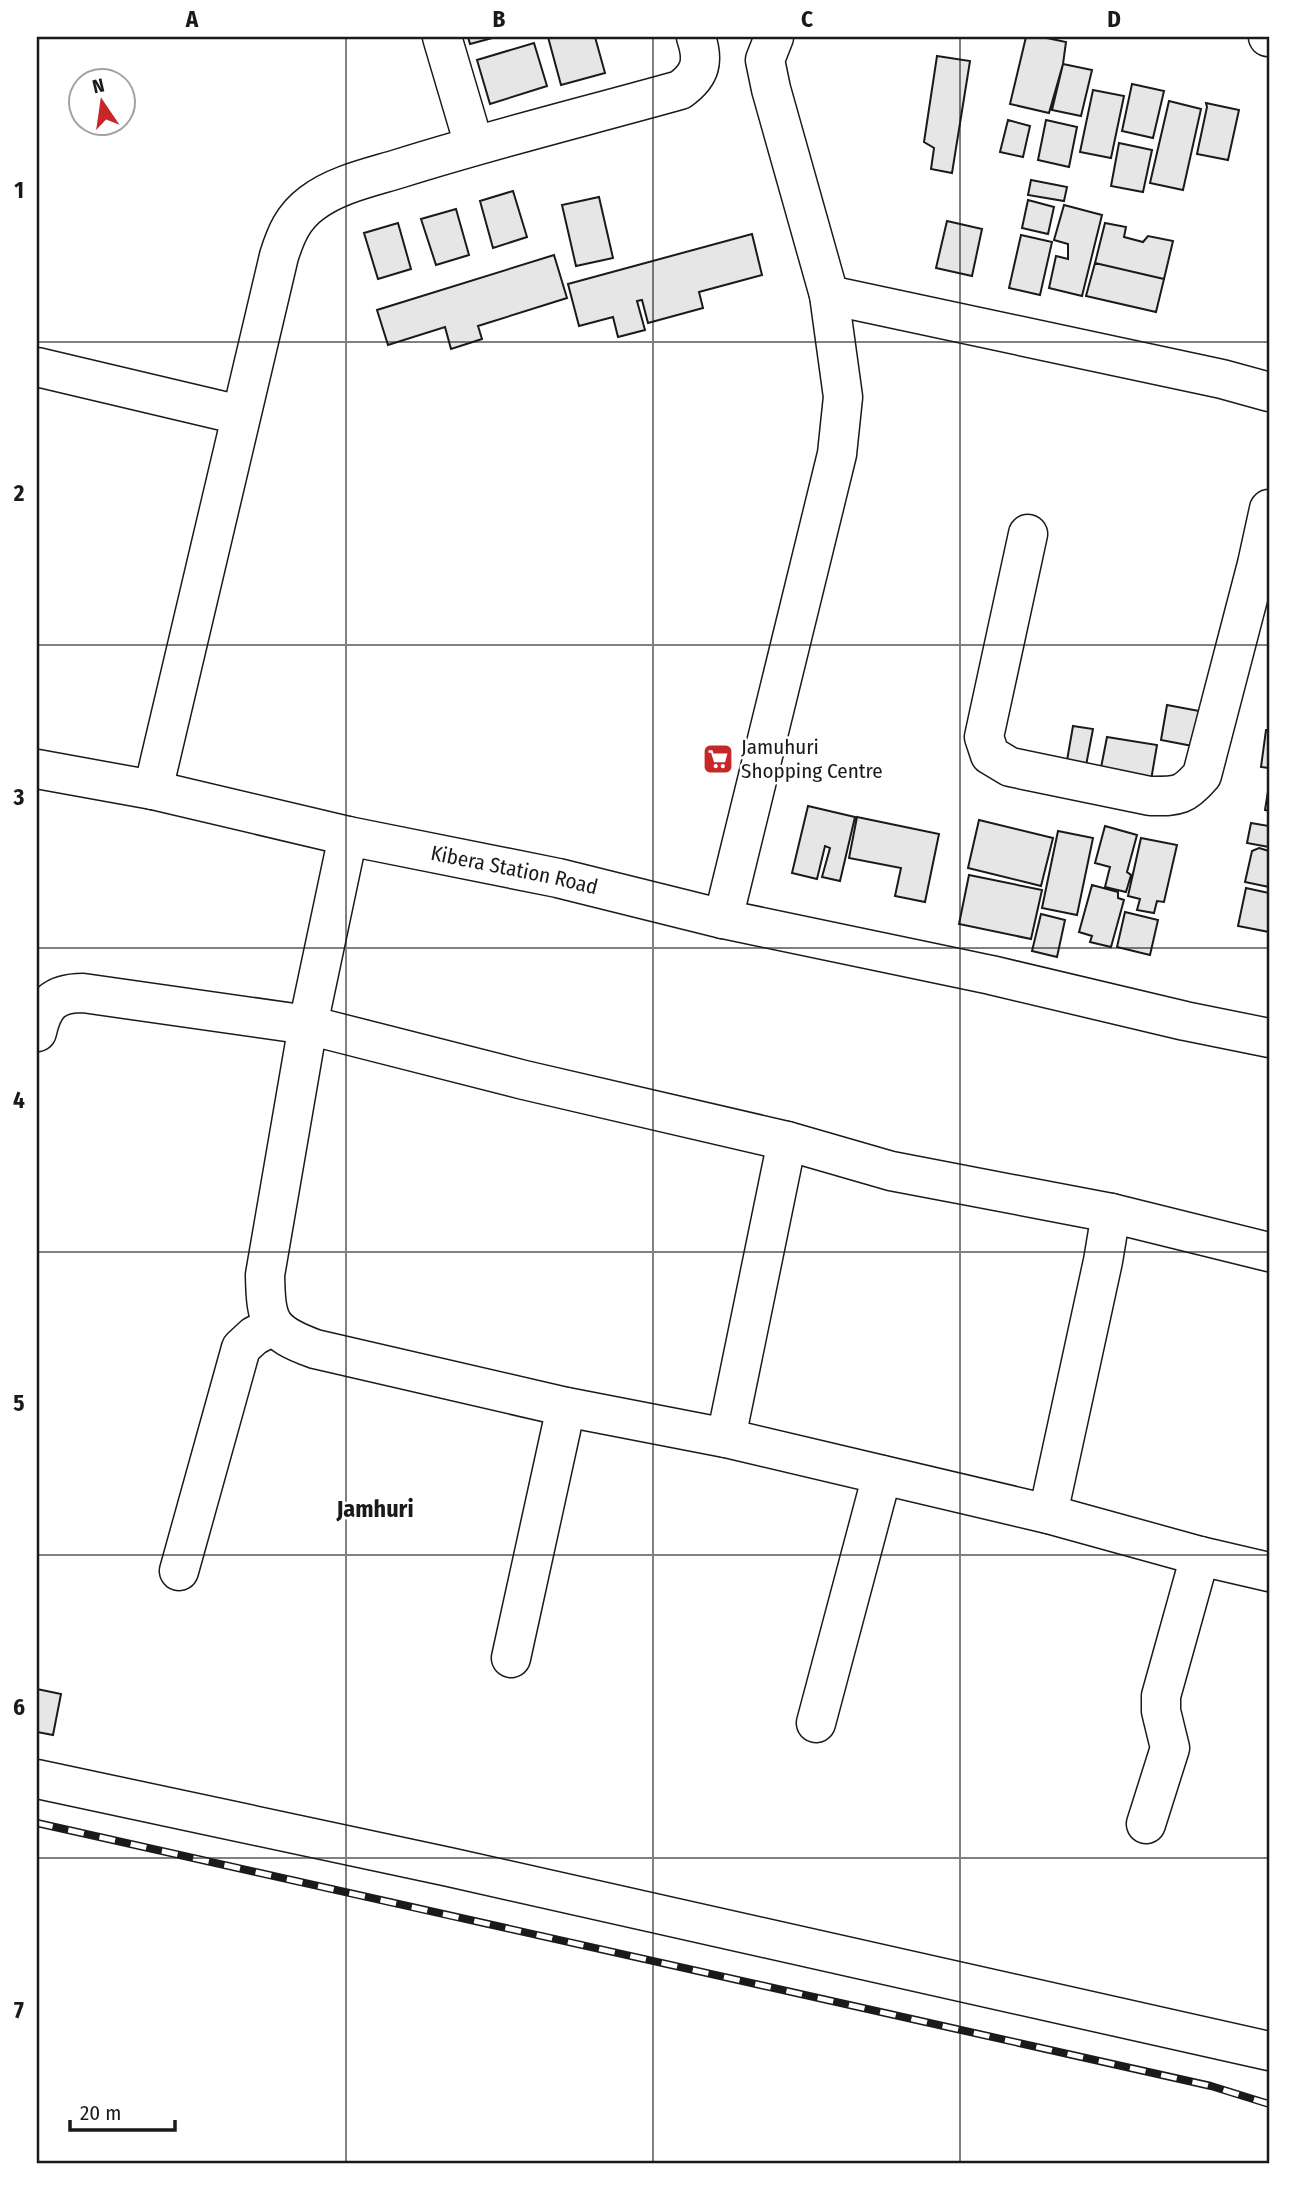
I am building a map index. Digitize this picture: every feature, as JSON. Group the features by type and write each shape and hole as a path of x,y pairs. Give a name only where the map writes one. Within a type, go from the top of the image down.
{"street":[{"path":"442,37 474,145"},
{"path":"153,790 279,256 287,231 298,215 314,201 341,187 474,145 680,90 692,81 699,68 701,51 696,37"},
{"path":"723,919 837,454 844,397 829,295 765,60 774,37"},
{"path":"829,295 1222,379 1269,392"},
{"path":"37,367 240,415"},
{"path":"1028,534 984,737 990,755 1010,767 1150,796 1170,796 1188,792 1202,775 1269,509"},
{"name":"Kibera Station Road","path":"37,769 153,790 348,836 558,878 723,919 990,975 1269,1038"},
{"path":"348,836 308,1025 265,1276 265,1307 273,1326 289,1339 315,1349 566,1408 726,1438 1048,1514 1269,1572"},
{"path":"37,1032 40,1018 47,1006 60,995 70,993 308,1025 524,1080 787,1141 891,1171 1111,1213 1269,1251"},
{"path":"726,1438 787,1141"},
{"path":"1048,1514 1111,1213"},
{"path":"179,1571 241,1348 254,1336 273,1326"},
{"path":"511,1658 566,1408"},
{"path":"816,1723 882,1475"},
{"path":"1146,1824 1170,1748 1161,1711 1161,1696 1200,1556"},
{"path":"37,1779 449,1867 1269,2051"}],"building":[{"path":"468,37 496,37 470,44"},
{"path":"548,37 595,37 605,73 561,85"},
{"path":"1026,37 1066,42 1063,64 1049,113 1010,104"},
{"path":"534,43 547,86 490,104 477,60"},
{"path":"937,56 970,61 952,173 931,169 934,148 924,142"},
{"path":"1063,64 1092,70 1081,116 1052,110"},
{"path":"1132,84 1164,91 1153,138 1122,131"},
{"path":"1093,90 1124,96 1111,158 1080,152"},
{"path":"1169,101 1201,109 1183,190 1150,183"},
{"path":"1206,103 1239,110 1228,160 1197,154"},
{"path":"1008,120 1030,126 1023,157 1000,152"},
{"path":"1046,120 1077,127 1069,167 1038,160"},
{"path":"1119,143 1152,150 1143,192 1111,186"},
{"path":"1031,180 1067,187 1064,201 1028,195"},
{"path":"513,191 527,237 493,248 480,201"},
{"path":"599,197 613,258 576,266 562,205"},
{"path":"1028,200 1054,207 1048,234 1022,228"},
{"path":"1064,205 1102,215 1082,296 1049,288 1056,256 1068,259 1068,244 1054,240"},
{"path":"456,209 469,255 436,265 421,219"},
{"path":"947,221 982,229 972,276 936,268"},
{"path":"398,223 411,269 378,279 364,233"},
{"path":"1105,223 1126,227 1124,237 1143,242 1148,236 1173,241 1164,279 1095,263"},
{"path":"752,234 762,275 699,292 703,308 648,323 642,300 637,301 645,330 618,337 613,317 579,326 568,284"},
{"path":"1021,235 1052,242 1040,295 1009,288"},
{"path":"554,255 567,298 478,326 482,339 451,349 445,327 388,345 377,310"},
{"path":"1095,263 1164,279 1156,312 1086,296"},
{"path":"1167,705 1210,713 1203,748 1161,740"},
{"path":"1073,726 1093,729 1084,776 1065,772"},
{"path":"1266,730 1269,730 1269,768 1261,767"},
{"path":"1107,737 1157,745 1149,792 1098,783"},
{"path":"1269,785 1269,811 1265,810"},
{"path":"808,806 855,817 840,881 822,877 830,848 825,846 817,879 792,873"},
{"path":"857,817 939,834 925,902 895,896 901,868 849,858"},
{"path":"979,820 1053,838 1041,886 968,868"},
{"path":"1251,823 1269,826 1269,847 1247,843"},
{"path":"1105,826 1137,835 1127,872 1131,875 1126,892 1105,887 1110,867 1095,863"},
{"path":"1058,831 1093,838 1077,915 1042,908"},
{"path":"1141,838 1177,845 1164,902 1157,901 1154,913 1137,910 1140,899 1128,896"},
{"path":"1259,848 1269,851 1269,887 1245,882 1252,851"},
{"path":"969,875 1042,890 1031,939 959,924"},
{"path":"1092,885 1118,892 1118,898 1124,900 1111,947 1090,942 1092,936 1079,932"},
{"path":"1246,888 1269,893 1269,932 1238,926"},
{"path":"1125,912 1158,920 1150,955 1117,947"},
{"path":"1041,914 1065,920 1057,957 1032,951"},
{"path":"37,1689 61,1694 53,1735 37,1732"}],"railway":[{"path":"37,1823 1211,2086 1269,2104"}],"place":[{"name":"Jamuhuri Shopping Centre","path":"718,759"}],"district":[{"name":"Jamhuri","path":"375,1509"}]}
